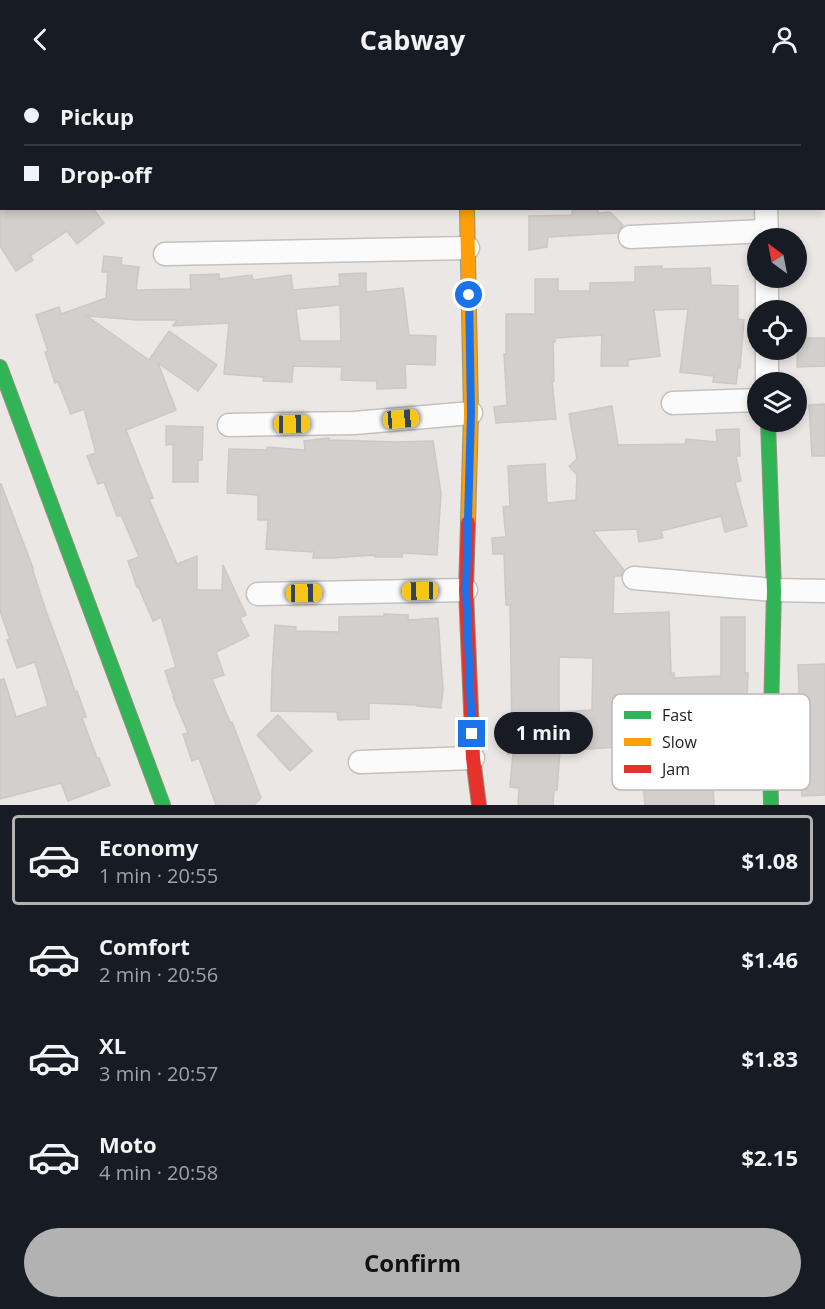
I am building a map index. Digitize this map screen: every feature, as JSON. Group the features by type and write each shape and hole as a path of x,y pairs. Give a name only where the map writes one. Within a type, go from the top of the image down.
{"street":[{"path":"467,210 471,413 466,590 473,758 479,805"},
{"path":"630,237 767,226"},
{"path":"165,254 468,248"},
{"path":"0,367 163,805"},
{"path":"672,403 747,400"},
{"path":"229,426 354,423 471,413"},
{"path":"768,432 774,590 771,694"},
{"path":"634,578 774,590 825,591"},
{"path":"258,594 466,590"},
{"path":"360,762 473,758"},
{"path":"771,790 771,805"}],"building":[{"path":"0,210 94,210 104,223 77,244 67,231 30,256 33,260 16,271 0,246"},
{"path":"572,210 610,212 623,225 617,233 548,237 547,247 529,250 529,216 572,215"},
{"path":"104,256 122,258 121,265 139,267 136,290 191,289 190,275 219,274 219,279 252,275 253,280 291,275 293,290 340,286 339,274 366,273 366,292 403,288 409,335 436,336 435,365 405,364 406,388 377,389 377,381 341,380 342,367 293,366 292,382 263,381 264,377 224,374 229,323 173,326 177,320 87,316 149,360 169,331 217,365 198,391 158,363 176,410 126,430 153,498 149,499 177,564 197,556 197,590 222,590 223,565 246,615 240,618 249,636 216,652 224,675 212,679 230,722 232,722 261,798 254,805 216,805 199,758 192,761 183,734 188,733 165,671 176,667 161,617 153,621 137,587 128,561 139,557 121,515 117,516 104,482 98,484 87,456 96,453 84,409 71,414 58,382 55,383 45,352 48,351 36,315 59,307 61,314 106,298 108,272 102,272","holes":["340,305 341,341 300,341 296,309"]},
{"path":"662,266 662,269 710,268 711,285 738,286 738,319 744,320 740,368 738,368 736,384 713,382 714,376 680,372 688,309 654,310 660,356 628,360 628,366 601,366 602,335 555,338 553,342 554,381 552,381 556,419 496,423 494,407 507,405 504,354 506,354 506,314 535,314 535,279 558,279 558,291 590,291 590,283 635,282 635,267"},
{"path":"807,338 825,338 825,366 797,367 797,360 807,360"},
{"path":"825,404 825,456 812,456 809,405"},
{"path":"612,406 618,445 685,444 686,439 717,442 716,430 739,429 740,456 736,456 741,481 735,482 747,526 725,532 721,516 661,531 663,538 639,542 637,529 593,531 624,570 621,576 614,576 613,614 669,612 671,673 674,673 674,678 721,676 721,617 745,617 747,694 612,694 612,747 560,751 557,790 554,790 553,805 518,805 519,788 510,787 513,753 508,754 507,731 512,730 510,605 506,605 504,554 493,554 492,538 506,537 503,507 510,506 508,466 545,464 547,503 576,500 577,475 569,466 577,459 569,414","holes":["559,657 593,658 592,710 559,712"]},
{"path":"166,426 203,427 202,460 198,460 198,482 173,482 173,444 166,445"},
{"path":"329,438 330,440 397,442 433,441 441,493 437,555 402,553 402,557 375,557 375,555 313,558 314,552 266,549 268,520 258,520 258,495 227,493 229,449 267,450 267,447 305,450 304,441"},
{"path":"0,484 33,568 75,692 77,691 86,717 82,718 110,785 68,801 61,783 0,799 0,680 4,679 16,717 48,706 35,662 17,668 0,611"},
{"path":"384,614 408,615 408,620 438,618 443,689 441,708 369,703 369,719 338,720 337,712 271,711 275,625 296,627 296,631 339,632 339,617 384,616"},
{"path":"825,664 825,795 802,796 802,790 810,790 810,694 799,694 798,665"},
{"path":"278,715 312,751 290,771 257,735"},
{"path":"644,790 713,790 714,805 645,805"}],"traffic: fast":[{"path":"0,367 163,805"},
{"path":"768,432 774,590 771,694"},
{"path":"771,790 771,805"}],"traffic: slow":[{"path":"467,210 471,413 468,523"}],"traffic: jam":[{"path":"468,523 466,590 473,758 479,805"}],"route":[{"path":"469,295 471,413 466,590 472,734"}]}
